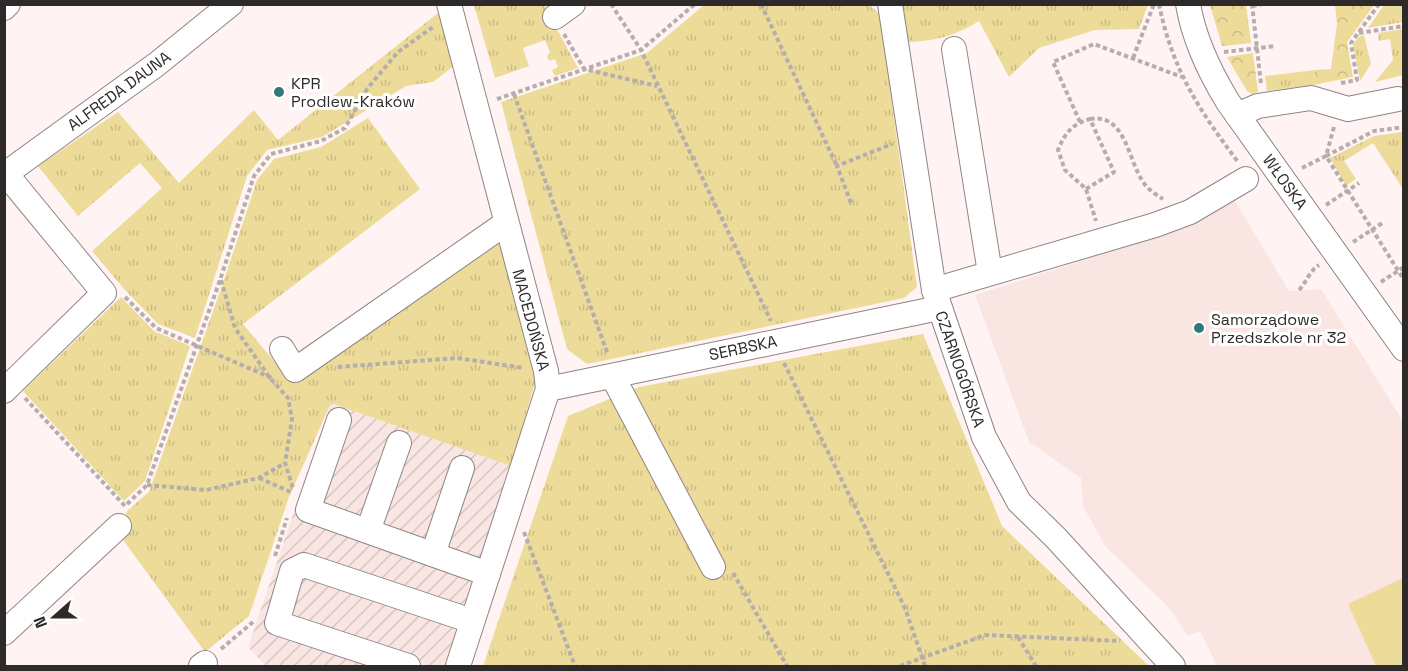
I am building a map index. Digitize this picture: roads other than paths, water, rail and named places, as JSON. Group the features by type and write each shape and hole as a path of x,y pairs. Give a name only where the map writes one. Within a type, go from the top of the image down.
{"street":[{"path":"4,8 8,4"},
{"name":"ALFREDA DAUNA","path":"5,174 166,57 231,4"},
{"name":"CZARNOGÓRSKA","path":"890,4 912,135 922,224 937,299 984,437 1019,502 1056,538 1173,666"},
{"name":"WŁOSKA","path":"1188,4 1192,29 1211,73 1237,115 1404,349"},
{"name":"MACEDOŃSKA","path":"450,12 547,380 458,666"},
{"path":"954,49 990,273"},
{"path":"1237,115 1258,106 1338,95 1348,109 1398,99"},
{"path":"5,174 104,293 8,388"},
{"name":"SERBSKA","path":"547,380 611,369 937,299 990,273 1101,238 1155,225 1190,212 1246,179"},
{"path":"282,349 295,370 506,223"},
{"path":"611,369 713,567"},
{"path":"339,420 308,510 488,574"},
{"path":"368,531 399,443"},
{"path":"432,554 462,468"},
{"path":"4,633 119,526"},
{"path":"408,666 262,619 292,571 304,565 472,621"}],"place":[{"name":"KPR Prodlew-Kraków","path":"279,92"},
{"name":"Samorządowe Przedszkole nr 32","path":"1199,328"}]}
